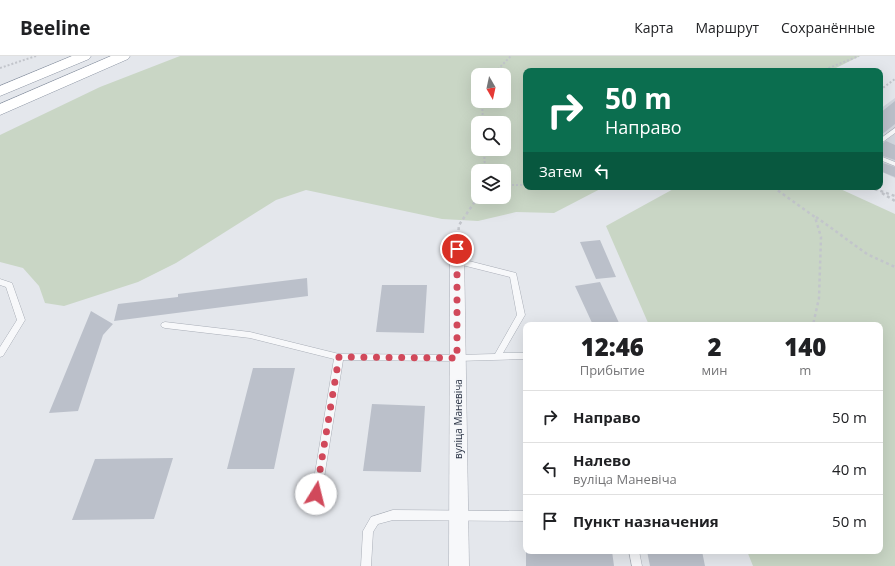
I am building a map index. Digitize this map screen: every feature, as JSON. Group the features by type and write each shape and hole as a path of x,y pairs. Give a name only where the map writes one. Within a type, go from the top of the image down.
{"highway":[{"path":"0,79 83,56"},
{"path":"0,92 83,56"},
{"path":"0,110 123,56"}],"street":[{"name":"вуліца Маневіча","path":"457,255 459,566"}],"lane":[{"path":"883,139 895,130"},
{"path":"888,135 895,138"},
{"path":"883,159 895,164"},
{"path":"457,255 513,275 521,315 497,357"},
{"path":"0,282 9,285 21,320 0,354"},
{"path":"165,325 250,335 339,357 457,358 523,356"},
{"path":"314,509 339,357"},
{"path":"366,566 368,530 375,520 392,515 523,516"},
{"path":"635,554 637,566"}],"path":[{"path":"0,68 36,56"},
{"path":"499,68 511,56"},
{"path":"826,68 859,56"},
{"path":"883,88 895,79"},
{"path":"511,185 523,184"},
{"path":"777,190 867,254 895,267"},
{"path":"878,191 895,196"},
{"path":"878,191 895,201"},
{"path":"457,255 459,224 473,204"},
{"path":"814,322 819,298 821,236 815,217"}],"shaded area":[{"path":"895,98 895,178 883,172 883,107"}],"green space":[{"path":"180,56 860,56 836,68 523,68 523,190 598,190 554,213 516,212 478,221 442,219 306,190 276,200 176,263 138,282 64,306 45,303 39,286 23,268 0,262 0,135 100,87"},
{"path":"672,190 843,190 895,214 895,566 753,566 748,554 883,554 883,322 648,322 606,226"}],"building":[{"path":"895,101 895,124 883,134 883,111"},
{"path":"886,141 895,145 895,160 883,156 883,143"},
{"path":"883,163 895,167 895,177 883,172"},
{"path":"600,240 616,277 596,279 580,242"},
{"path":"307,278 308,296 114,321 118,304 178,297 178,294"},
{"path":"600,282 619,322 592,322 575,286"},
{"path":"382,285 427,285 424,333 376,332"},
{"path":"91,311 113,324 103,335 78,411 49,413"},
{"path":"253,368 295,368 274,469 227,469"},
{"path":"372,404 425,406 421,472 363,471"},
{"path":"173,458 154,519 72,520 95,459"},
{"path":"526,554 612,554 614,566 526,566"},
{"path":"648,554 703,554 705,566 650,566"}],"route":[{"path":"316,494 339,357 457,358 457,249"}]}
